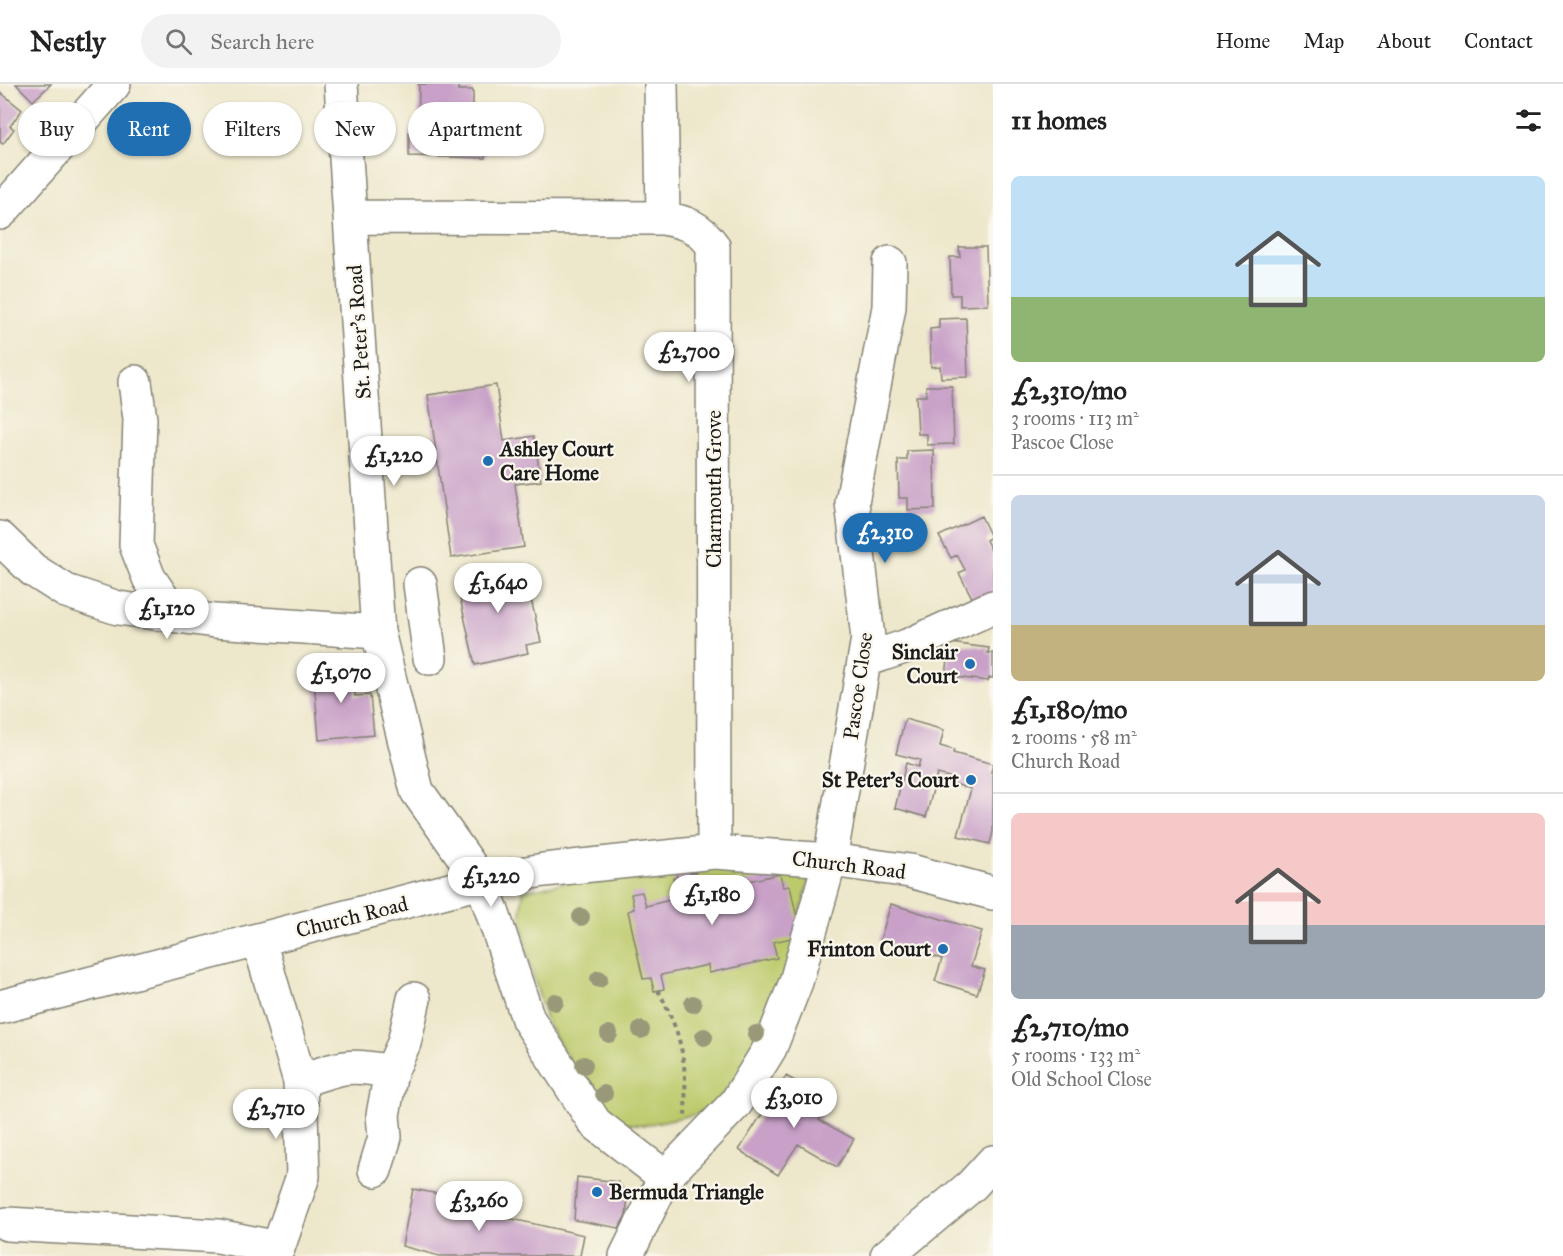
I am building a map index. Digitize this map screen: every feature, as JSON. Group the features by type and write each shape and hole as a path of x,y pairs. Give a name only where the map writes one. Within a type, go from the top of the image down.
{"street":[{"path":"0,213 114,84"},
{"name":"St. Peter's Road","path":"341,84 377,617 417,791 483,884 528,1019 595,1123 665,1177"},
{"path":"661,84 663,218"},
{"name":"Charmouth Grove","path":"351,217 663,218 684,222 703,231 713,246 714,852"},
{"name":"Pascoe Close","path":"626,1256 665,1177 736,1102 770,1048 796,982 830,860 868,638 852,502 889,307 890,263"},
{"path":"135,382 140,419 136,544 149,578 174,615"},
{"path":"0,538 33,570 66,591 118,608 215,621 377,617 421,591 430,658"},
{"path":"865,660 907,646 993,607"},
{"name":"Church Road","path":"0,1007 544,870 714,852 830,860 910,871 993,893"},
{"path":"7,1224 144,1231 188,1245 218,1236 285,1252 303,1176 300,1081 259,941"},
{"path":"375,1170 385,1137 383,1115 391,1072 404,1043 414,999"},
{"path":"300,1081 346,1066 358,1065 391,1072"},
{"path":"888,1256 982,1173"}],"path":[{"path":"658,990 682,1045 687,1071 685,1117 702,1138"}],"green space":[{"path":"802,863 812,865 783,993 749,1062 713,1106 697,1114 645,1125 622,1123 604,1116 547,1023 530,964 521,914 523,891 611,873"}],"building":[{"path":"16,84 51,84 33,101"},
{"path":"419,84 458,84 458,90 473,90 473,102 419,102"},
{"path":"0,92 18,107 18,115 10,126 14,129 3,144 0,142"},
{"path":"409,156 485,156 485,158"},
{"path":"959,247 986,247 988,305 960,306 960,295 951,295 950,257 960,257"},
{"path":"966,318 968,377 941,378 940,366 931,367 930,329 939,328 939,319"},
{"name":"Ashley Court Care Home","path":"496,385 504,441 534,436 541,481 515,484 524,547 451,558 428,395"},
{"path":"926,386 952,386 954,444 927,445 927,434 918,434 916,396 926,396"},
{"path":"934,450 935,509 908,510 908,498 899,498 898,460 907,460 907,451"},
{"path":"981,516 991,537 986,540 993,554 993,597 976,605 959,573 965,570 957,555 951,558 939,536"},
{"path":"523,565 541,642 526,645 528,653 475,665 456,580"},
{"name":"Sinclair Court","path":"950,643 989,648 988,653 993,653 993,678 989,678 988,681 946,676"},
{"path":"352,664 355,696 370,695 374,735 319,740 313,667"},
{"name":"St Peter's Court","path":"905,719 944,730 940,746 954,750 953,753 993,764 991,772 993,773 993,832 990,844 958,836 971,789 948,782 949,777 937,774 926,817 895,808 906,763 918,767 920,760 896,754"},
{"path":"688,865 690,873 696,872 700,892 780,874 783,887 790,886 801,936 773,942 777,958 709,973 708,965 661,975 664,989 654,991 651,978 643,979 628,911 634,909 631,894 642,892 646,906 678,898 673,878 677,877 675,868"},
{"name":"Frinton Court","path":"891,904 982,931 971,966 985,970 977,994 935,981 942,959 880,940"},
{"path":"786,1076 830,1101 819,1120 854,1139 837,1167 798,1144 778,1175 739,1150"},
{"path":"577,1177 618,1182 628,1196 626,1215 619,1228 574,1220"},
{"path":"413,1189 465,1199 463,1208 584,1235 580,1256 439,1256 402,1246"}],"place":[{"name":"Ashley Court Care Home","path":"488,461"},
{"name":"Sinclair Court","path":"970,664"},
{"name":"St Peter's Court","path":"971,780"},
{"name":"Frinton Court","path":"943,949"},
{"name":"Bermuda Triangle","path":"597,1192"}]}
